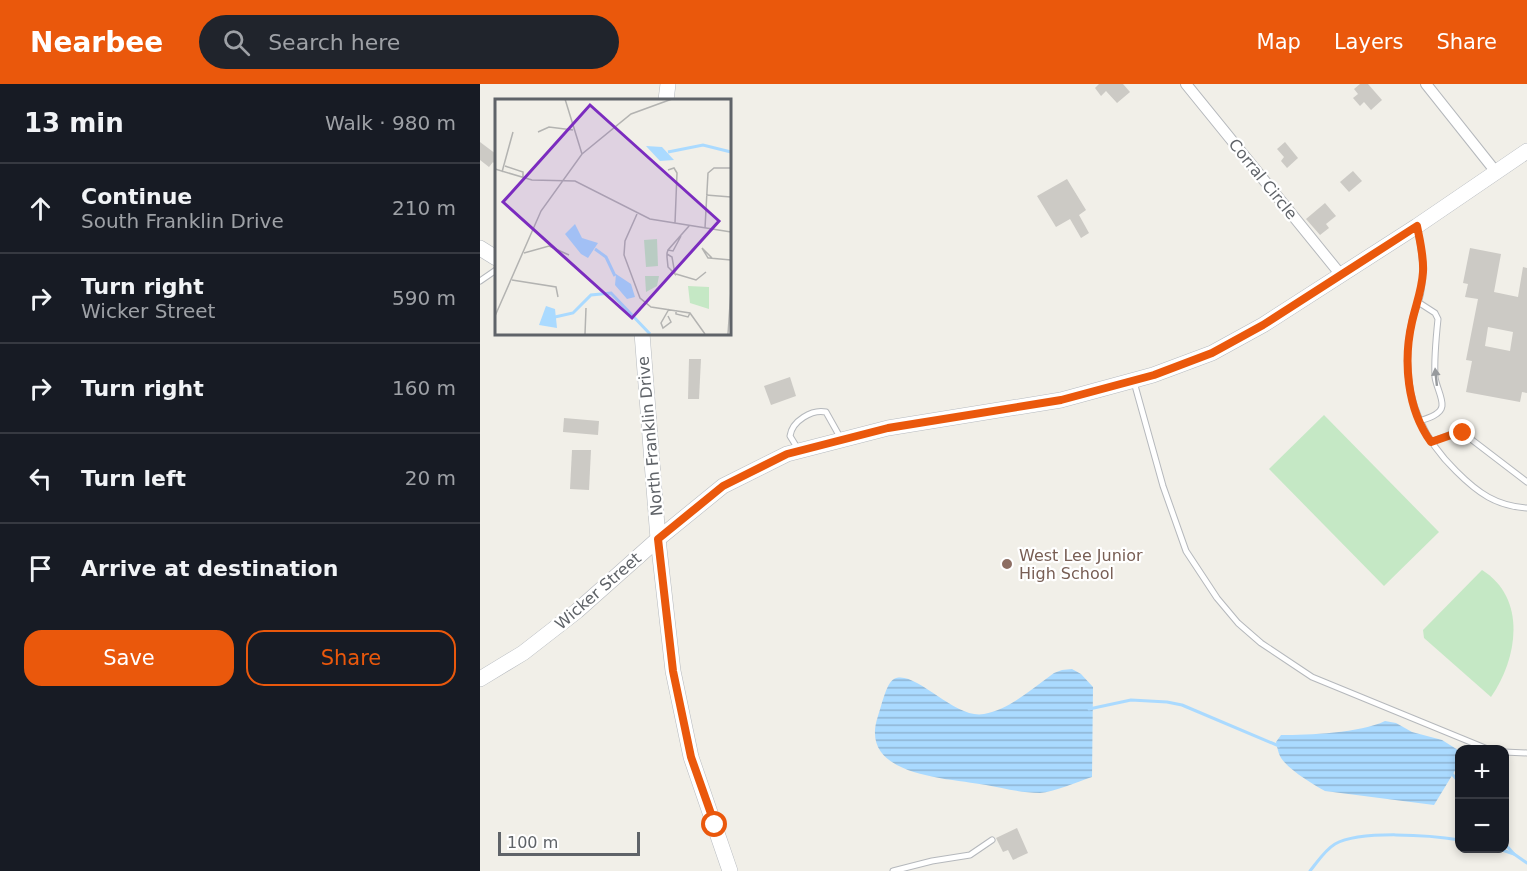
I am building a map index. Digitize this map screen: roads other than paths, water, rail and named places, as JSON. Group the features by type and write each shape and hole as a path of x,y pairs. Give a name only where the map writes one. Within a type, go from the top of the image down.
{"main road":[{"path":"666,99 668,84"},
{"name":"Wicker Street","path":"480,680 523,653 577,611 658,539 723,486 787,454 798,451 888,428 1061,400 1134,380 1212,353 1263,325 1341,275 1527,151"},
{"path":"480,248 495,257"},
{"name":"North Franklin Drive","path":"639,334 673,671 691,757 730,871"}],"street":[{"name":"Corral Circle","path":"1186,84 1341,275"},
{"path":"1426,84 1496,172"}],"lane":[{"path":"1417,226 1424,269 1412,321 1409,378 1412,401 1419,421 1441,456 1463,478 1488,497 1507,506 1527,508"},
{"path":"480,281 495,271"},
{"path":"1418,302 1435,313 1438,319 1435,373 1442,405 1440,410 1419,421"},
{"path":"1134,380 1162,486 1186,551 1217,598 1238,623 1261,643 1312,677 1478,745"},
{"path":"798,451 790,436 791,431 801,419 818,410 826,412 830,417 841,440"},
{"path":"1431,442 1463,433 1527,482"},
{"path":"1509,752 1527,753"},
{"path":"893,871 932,861 970,855 992,840"}],"water":[{"path":"1072,669 1081,674 1093,687 1092,777 1046,792 1026,792 910,771 893,763 881,752 875,736 878,716 886,690 894,679 902,678 912,681 961,710 973,714 984,714 1012,703 1054,673"},
{"path":"1385,721 1396,723 1412,732 1442,740 1455,748 1455,771 1434,805 1325,791 1293,771 1283,761 1276,742 1281,735 1320,734 1375,725"}],"waterway":[{"path":"1089,709 1131,700 1167,702 1182,705 1279,746"},
{"path":"1449,774 1455,777"},
{"path":"1310,871 1328,849 1346,840 1378,835 1455,839"},
{"path":"1509,848 1527,863"},
{"path":"1509,852 1514,854"}],"place":[{"name":"West Lee Junior High School","path":"1007,564"}]}
